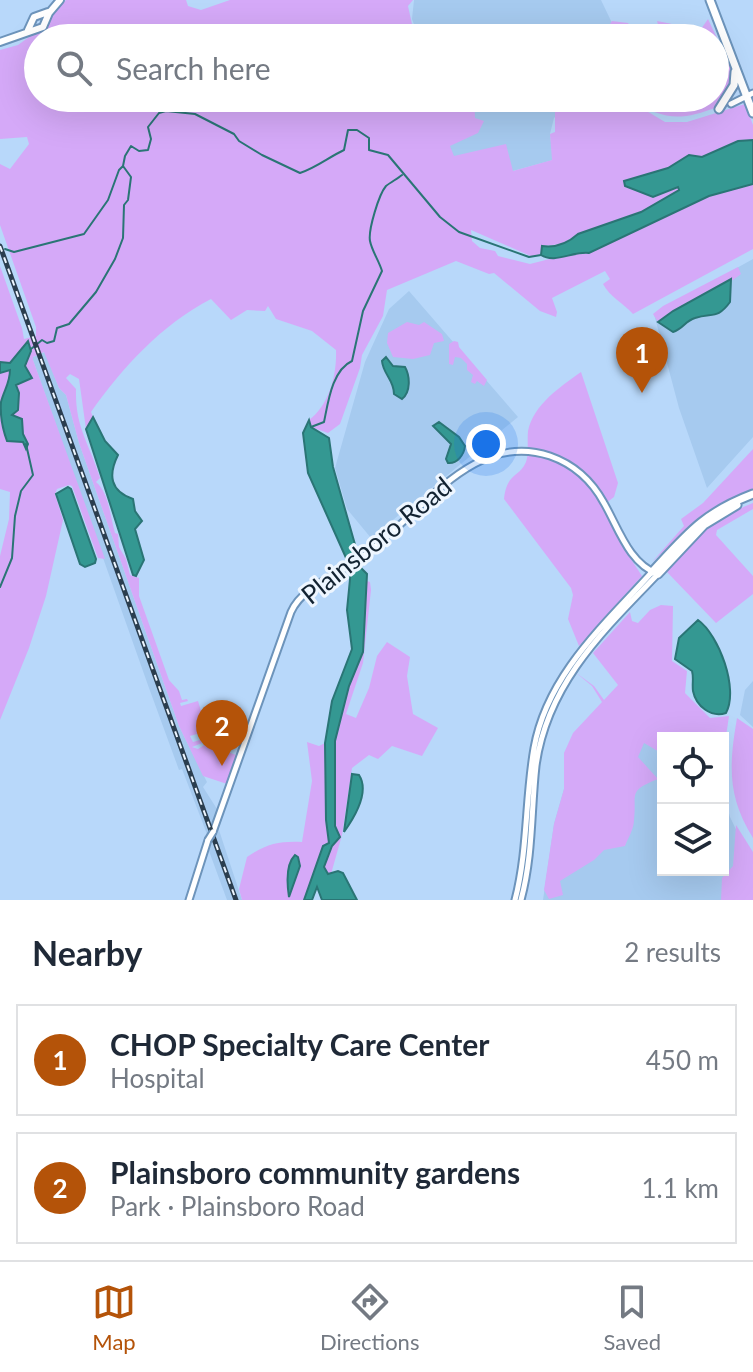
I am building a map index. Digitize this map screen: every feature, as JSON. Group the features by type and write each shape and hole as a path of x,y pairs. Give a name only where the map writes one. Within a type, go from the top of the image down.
{"highway":[{"path":"712,0 721,24"},
{"path":"712,0 722,24"},
{"path":"729,42 751,96 753,113"},
{"path":"729,48 751,96"},
{"path":"729,100 736,81 734,62"},
{"path":"655,574 706,523 753,497"}],"main road":[{"path":"35,24 34,17 43,17 60,0"},
{"path":"43,17 44,24"},
{"path":"0,42 24,34"}],"street":[{"path":"729,100 751,96"},
{"name":"Plainsboro Road","path":"189,900 293,608 303,594 356,561 467,467 494,455 524,452 554,458 589,482 604,502 629,548 655,574"},
{"path":"518,900 534,747 546,706 568,668 655,574"}],"shaded area":[{"path":"66,0 186,0 188,6 201,10 230,0 413,0 408,6 412,24 48,24"},
{"path":"414,0 601,0 612,23 414,24"},
{"path":"24,41 24,112 475,112 475,118 484,121 478,133 450,146 454,156 506,144 513,171 552,160 550,134 555,132 555,112 648,112 665,122 687,122 729,112 729,109 745,104 753,125 753,140 737,141 702,157 689,155 668,168 624,181 653,197 678,187 679,190 641,212 578,234 562,244 542,246 540,254 533,257 471,230 472,241 480,248 530,264 577,252 589,253 709,196 750,183 753,184 753,249 633,314 606,289 603,284 610,279 605,271 552,298 556,317 540,311 494,273 489,274 456,261 387,290 383,316 362,355 340,424 328,433 311,427 309,420 327,398 335,369 336,350 312,331 276,319 268,306 265,311 247,310 231,320 211,299 193,309 159,334 130,363 91,412 93,417 86,429 79,379 70,374 66,378 76,389 80,425 100,478 96,482 106,498 130,575 139,578 139,596 169,680 182,700 188,701 180,703 181,706 198,701 207,731 190,736 193,742 200,740 202,743 192,747 198,749 209,742 217,751 236,755 227,784 203,776 179,726 79,443 66,395 59,388 44,352 33,357 33,360 105,559 98,558 72,486 57,489 55,494 63,520 46,596 0,720 0,556 9,519 10,492 0,489 0,373 10,369 9,387 1,403 23,442 28,444 23,434 22,419 11,416 15,385 31,351 28,342 10,363 0,362 0,266 24,339 36,336 36,327 0,225 0,164 10,169 29,144 27,137 0,139 0,50"},
{"path":"729,64 733,72 729,87"},
{"path":"434,112 559,112 554,118 550,134 553,160 491,177 418,152"},
{"path":"656,112 702,112 683,116"},
{"path":"753,140 753,184 709,196 589,253 558,258 541,255 542,246 562,244 578,234 641,212 679,190 678,187 653,197 625,186 624,181 668,168 689,155 702,157 738,141"},
{"path":"753,259 753,437 707,488 679,408 654,314"},
{"path":"738,267 741,274 733,280 658,322 653,314 663,306"},
{"path":"731,279 730,302 721,311 692,319 673,332 658,322 673,311"},
{"path":"409,291 518,417 371,538 347,509 335,468 365,362 389,309"},
{"path":"407,322 419,325 424,322 442,334 444,341 434,343 430,355 413,359 393,357 387,343 388,333"},
{"path":"28,341 31,351 25,366 32,378 16,385 18,410 12,415 22,419 23,434 28,444 26,449 23,442 7,441 1,402 10,370 0,373 0,362 10,363"},
{"path":"458,342 487,380 484,386 477,381 475,384 471,382 473,375 461,358 455,357 453,365 449,364 449,344"},
{"path":"45,352 59,388 66,395 79,443 179,726 207,782 203,787 217,809 212,824 218,827 242,900 227,900 209,851 210,842 149,688 33,360 33,357"},
{"path":"386,357 393,366 405,367 407,371 408,388 402,399 394,394 384,370 382,361"},
{"path":"581,372 618,483 614,497 605,504 627,553 642,576 579,646 568,619 573,595 571,588 504,499 510,480 526,462 528,431 536,412 549,397"},
{"path":"93,417 105,441 118,455 113,482 120,492 133,499 135,511 142,521 135,529 144,560 136,576 133,575 86,429"},
{"path":"309,420 311,427 329,438 333,467 356,548 353,560 367,574 363,652 349,686 335,741 335,826 340,837 332,846 324,867 328,874 343,873 357,900 322,900 317,887 312,900 304,900 323,846 329,843 325,743 332,701 352,649 347,610 351,569 308,473 303,433"},
{"path":"439,422 459,437 465,446 462,456 454,462 448,463 446,459 451,444 433,426"},
{"path":"753,449 753,491 714,509 694,523 652,562 684,526 681,519 703,503"},
{"path":"68,487 96,559 95,563 85,567 80,564 56,494"},
{"path":"753,503 753,509 717,530 716,535 753,576 753,594 716,623 667,572 704,531"},
{"path":"367,581 371,590 363,663 346,714 356,718 369,688 377,656 387,642 410,657 407,676 413,714 438,728 422,756 392,746 378,759 369,755 352,768 342,835 331,874 328,874 324,867 338,834 335,826 335,741 349,686 363,652"},
{"path":"661,605 673,606 672,661 687,671 685,693 710,718 729,716 727,732 657,732 657,751 644,743 638,757 657,780 636,794 634,823 625,846 604,850 594,860 560,881 563,895 549,899 544,890 554,824 564,789 564,753 573,733 602,702 592,686 575,672 594,686 604,700 618,685 593,653 630,612 632,621 638,623 650,610"},
{"path":"698,620 713,637 725,663 730,690 726,713 715,714 701,706 693,691 692,671 675,659 679,638"},
{"path":"753,681 753,727 740,715 745,690"},
{"path":"647,709 680,732 657,732 657,876 729,876 729,813 743,844 723,900 543,900 554,824 564,789 564,753"},
{"path":"737,718 753,729 753,838 738,808 732,780"},
{"path":"307,742 319,746 325,743 329,843 324,846 304,900 242,900 239,889 247,857 273,844 302,842 312,781"},
{"path":"352,774 359,775 362,797 344,832"},
{"path":"736,825 753,852 753,900 721,900 722,878 729,876 733,866"},
{"path":"295,855 300,866 289,897 289,869"}],"waterway":[{"path":"31,349 42,340 47,343 54,341 57,328 69,324 96,292 115,259 123,238 124,205 128,200 131,177 123,166 125,156 131,146 139,151 148,150 151,139 148,127 162,112"},
{"path":"176,112 195,114 234,134 239,141 262,155 300,173 344,150 348,130 357,130 369,138 369,150 388,155 440,217 459,232 529,257 541,255"},
{"path":"5,249 14,252 84,234 108,200 123,166"},
{"path":"311,427 324,422 335,379 352,361 363,311 382,271 370,241 372,221 383,190 402,175"},
{"path":"0,587 12,558 15,516 21,491 33,475 26,444"}],"railway":[{"path":"0,246 236,900"}],"place":[{"name":"CHOP Specialty Care Center","path":"642,393"},
{"name":"Plainsboro community gardens","path":"222,766"}]}
